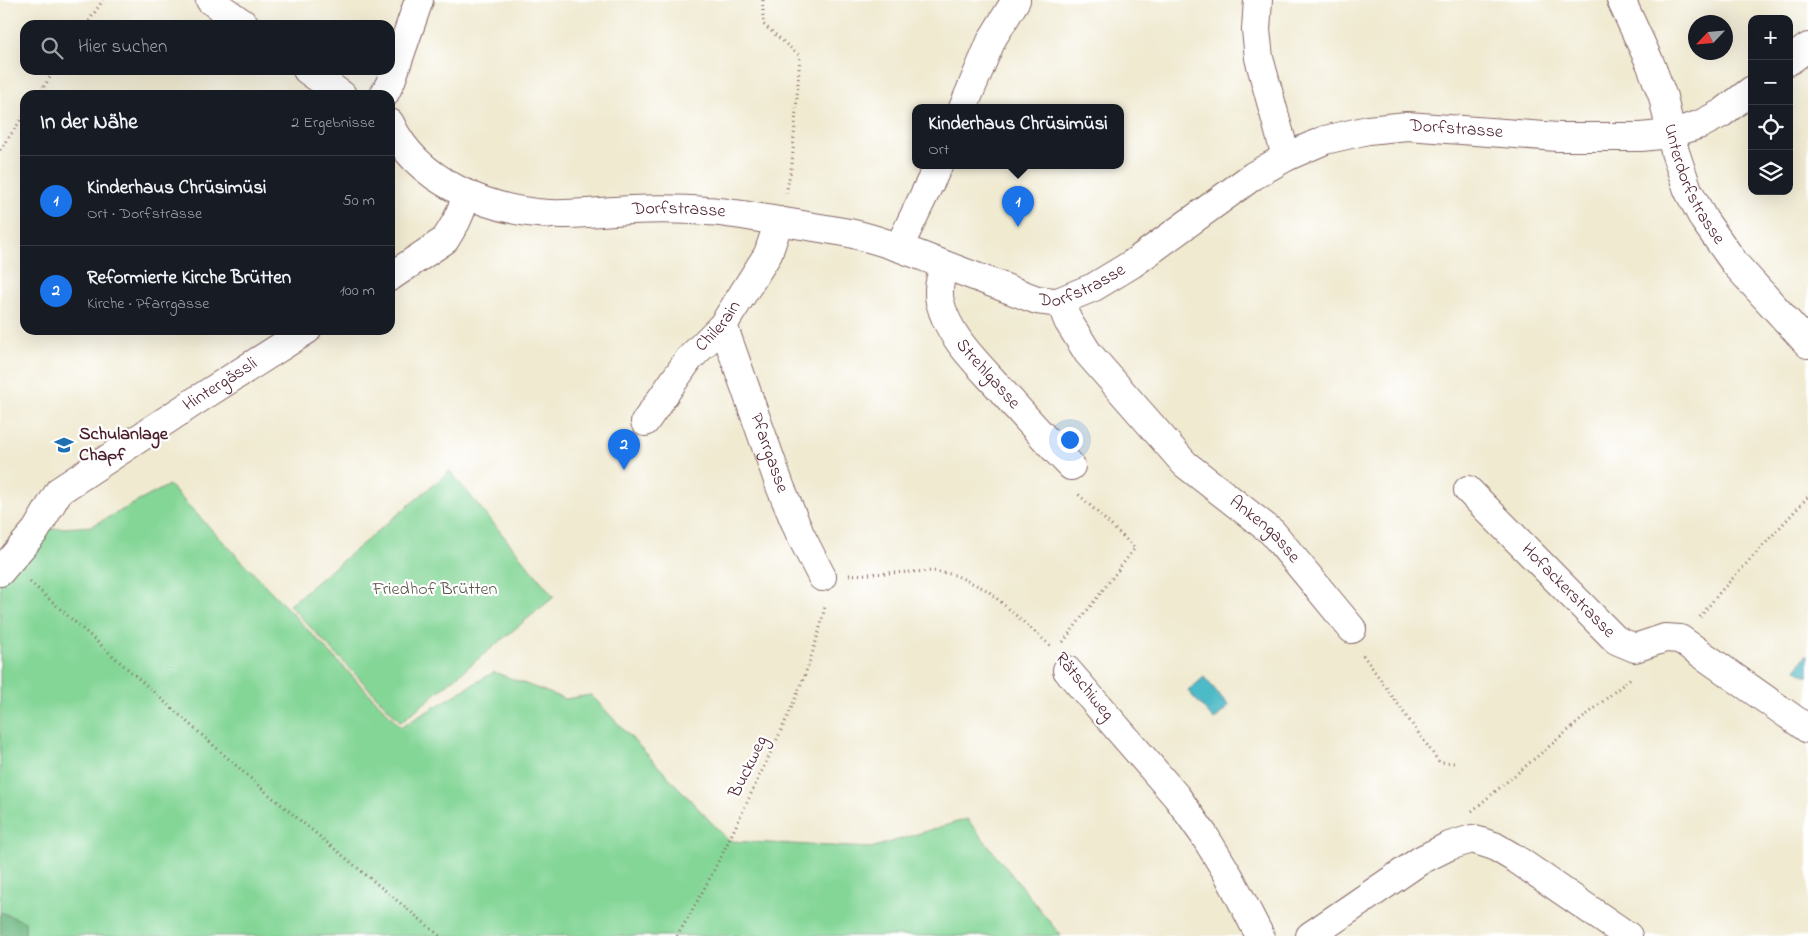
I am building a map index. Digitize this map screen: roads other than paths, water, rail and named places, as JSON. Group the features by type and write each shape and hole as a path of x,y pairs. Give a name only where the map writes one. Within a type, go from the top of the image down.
{"street":[{"path":"210,0 238,20"},
{"path":"395,69 419,0"},
{"path":"966,104 992,39 1016,0"},
{"path":"1258,0 1256,30 1259,58 1286,157"},
{"name":"Unterdorfstrasse","path":"1621,0 1650,62 1663,97 1670,134 1688,190 1704,220 1736,264 1808,344"},
{"path":"1792,60 1808,47"},
{"path":"315,75 335,90"},
{"path":"386,90 393,75"},
{"name":"Dorfstrasse","path":"395,133 418,163 448,184 489,203 548,214 634,210 724,212 782,208 848,233 899,247 1037,300 1053,302 1087,290 1132,264 1253,176 1286,157 1325,140 1352,133 1407,126 1558,137 1641,137 1670,134 1701,124 1722,113 1748,93"},
{"path":"899,247 937,169"},
{"path":"395,274 445,240 456,222 468,194"},
{"name":"Chilerain","path":"645,422 689,359 723,325 768,254 782,208"},
{"name":"Strehlgasse","path":"944,265 940,282 939,300 951,329 996,385 1071,466"},
{"name":"Ankengasse","path":"1060,301 1071,327 1088,352 1185,464 1272,532 1352,629"},
{"name":"Pfarrgasse","path":"723,325 780,486 824,589"},
{"name":"Hintergässli","path":"4,567 36,530 59,491 299,335"},
{"name":"Hofackerstrasse","path":"1468,490 1616,640 1635,648 1665,638 1680,639 1808,729"},
{"name":"Rätschiweg","path":"1062,660 1177,797 1204,835 1229,876 1260,936"},
{"path":"1310,936 1421,860 1449,846 1472,839 1494,846 1509,855 1628,936"}],"water":[{"path":"1806,655 1808,656 1808,677 1796,669"},
{"path":"1204,677 1229,706 1214,720 1188,691"}],"place":[{"name":"Kinderhaus Chrüsimüsi","path":"1018,227"},
{"name":"Schulanlage Chapf","path":"64,445"},
{"name":"Reformierte Kirche Brütten","path":"624,470"}],"park label":[{"name":"Friedhof Brütten","path":"435,590"}]}
